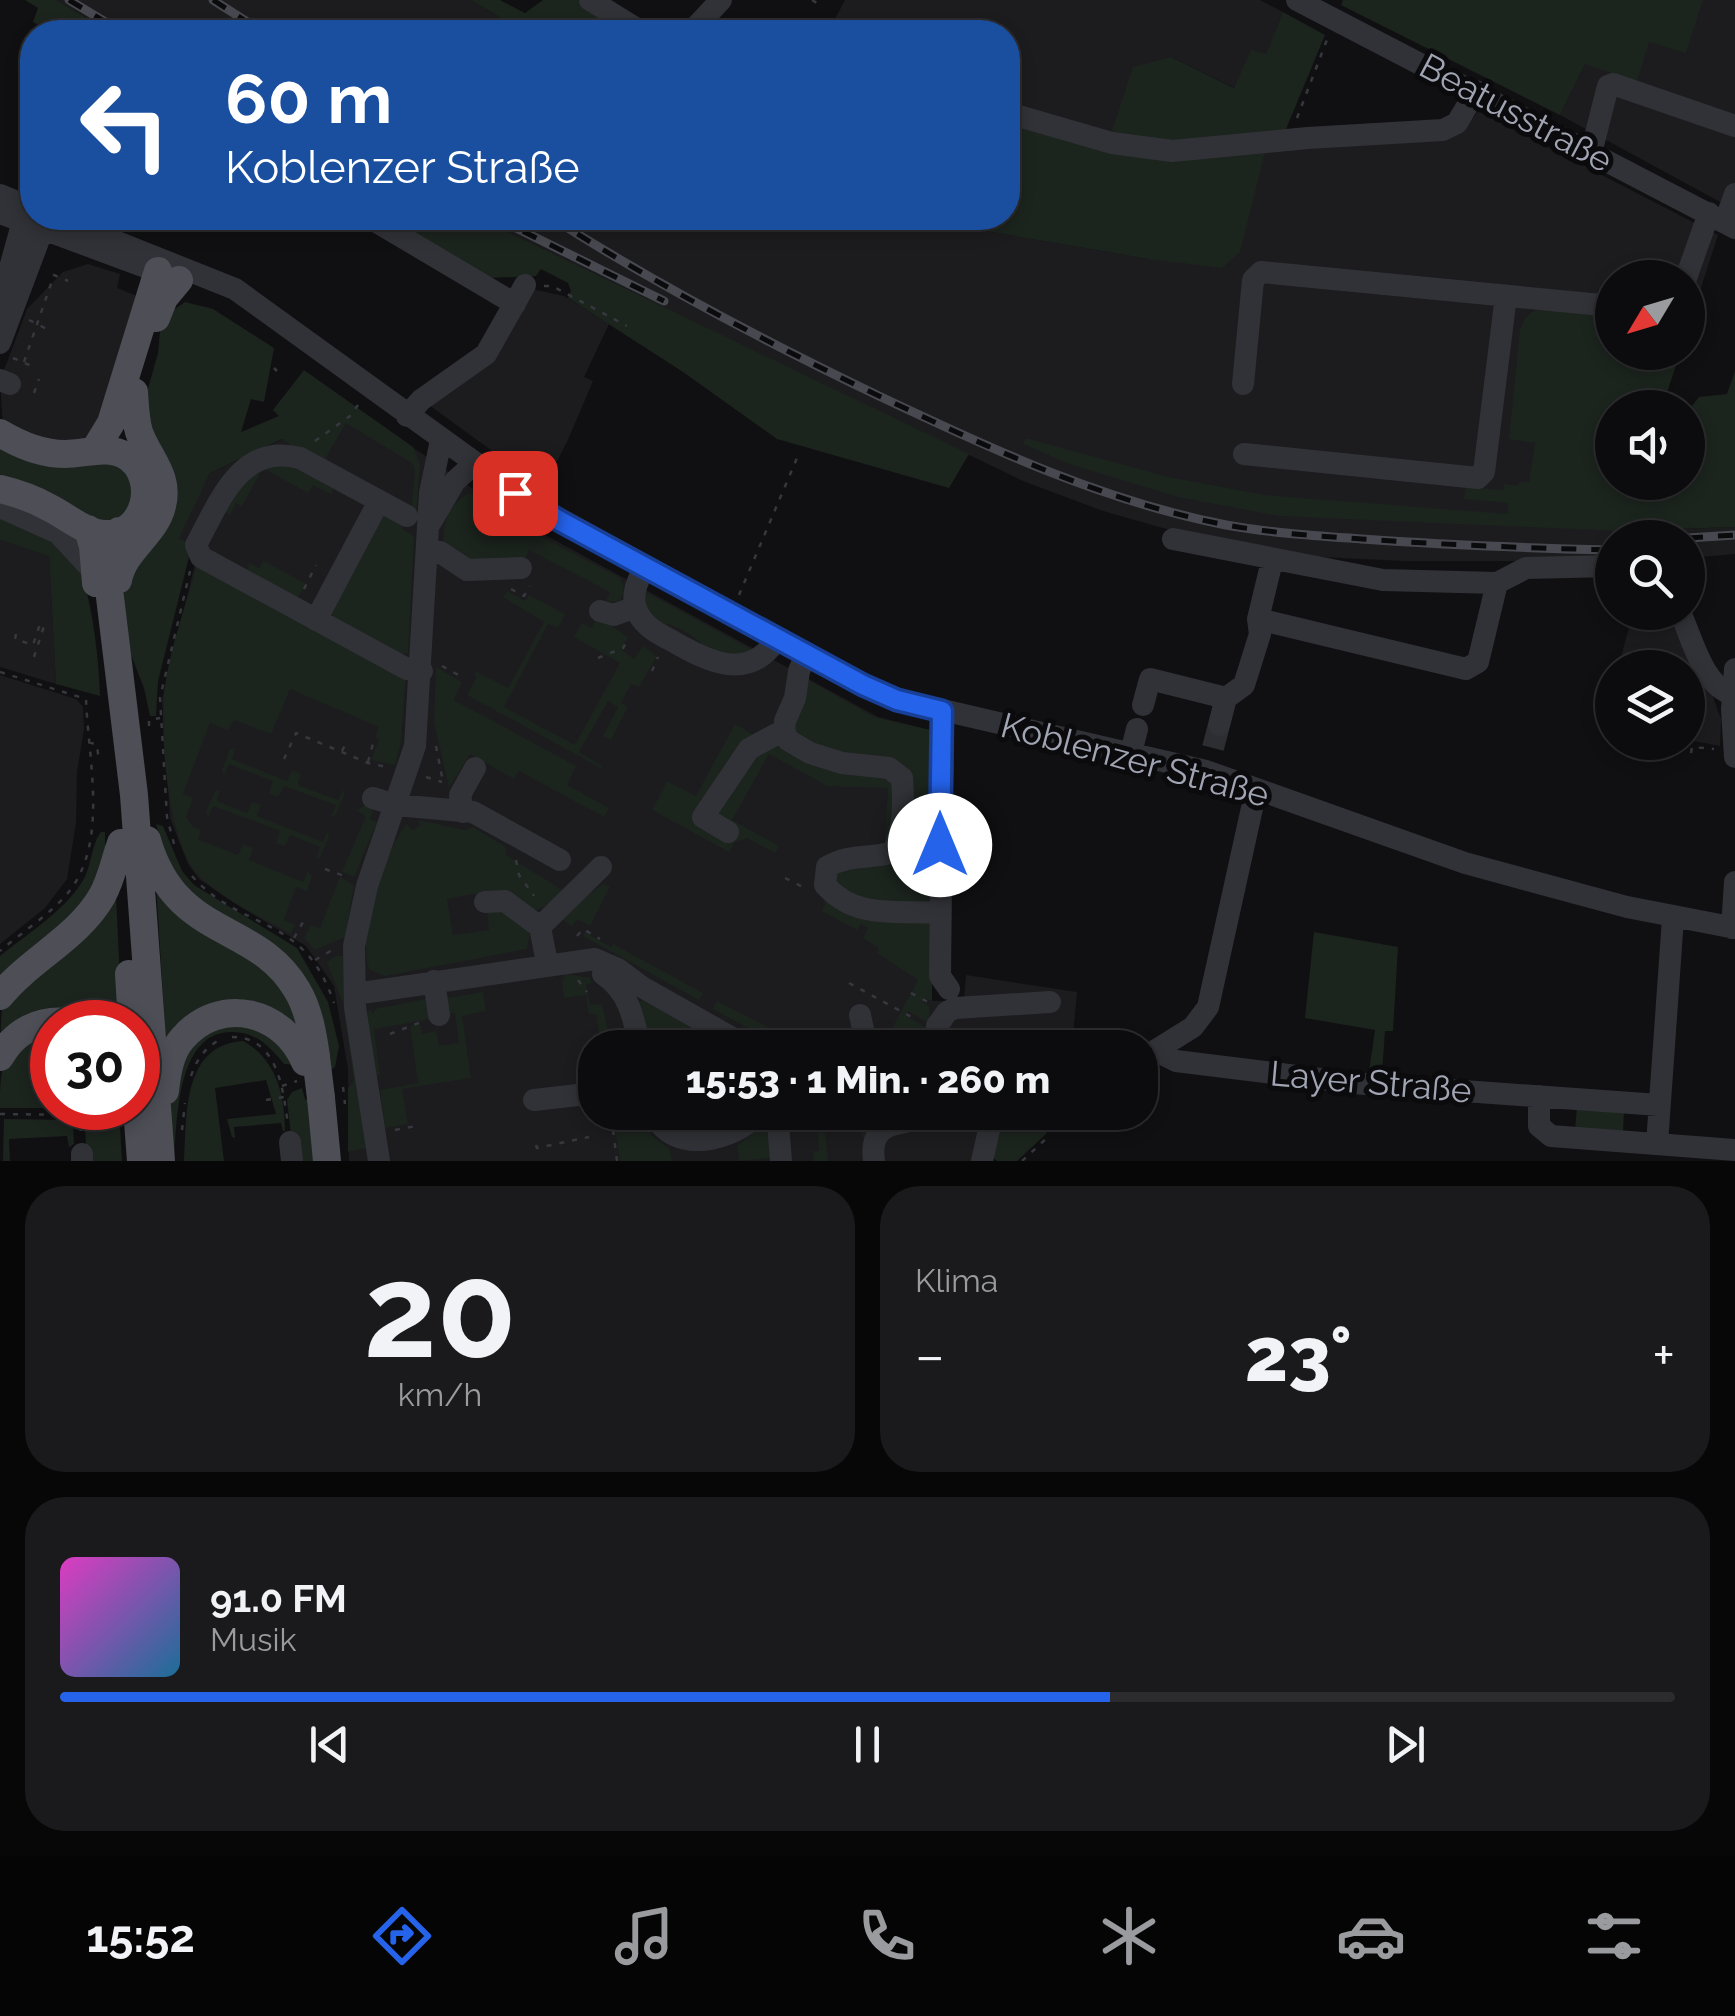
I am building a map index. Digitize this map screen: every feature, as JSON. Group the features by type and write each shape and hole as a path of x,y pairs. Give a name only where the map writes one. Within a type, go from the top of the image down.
{"main road":[{"path":"0,489 44,504 88,529 107,534 119,531 140,514 146,498 144,477 129,458 123,426 159,310 170,289 167,270"},
{"path":"94,451 112,423 167,270"},
{"path":"120,665 120,571 127,555 156,522 164,491 161,473 138,430 134,392"},
{"path":"0,434 47,453 112,451 129,458"},
{"path":"88,529 113,724 131,1000"},
{"path":"119,531 108,574 134,795 161,1156"},
{"path":"134,795 154,862 165,883 196,915 263,954 290,979 307,1013 317,1161"},
{"path":"0,996 20,973 84,918 102,895 121,843"},
{"path":"161,1156 168,1071 182,1040 198,1024 224,1013 258,1015 286,1034 311,1079 327,1161"},
{"path":"0,1056 10,1041 30,1028"},
{"path":"148,1130 161,1156"}],"street":[{"path":"590,0 622,20"},
{"path":"702,20 721,0"},
{"name":"Beatusstraße","path":"1318,5 1723,221"},
{"path":"1591,153 1613,84 1735,126"},
{"path":"1020,117 1112,143 1172,152 1443,130 1457,123 1476,91"},
{"path":"1698,260 1735,194"},
{"path":"9,310 29,230"},
{"path":"1,348 30,230"},
{"name":"Koblenzer Straße","path":"68,230 268,315 560,521 885,695 1206,771 1465,863 1673,918 1733,928"},
{"path":"394,230 520,294 482,358 421,400 407,416"},
{"path":"1242,384 1252,280 1261,272 1595,304"},
{"path":"1244,454 1478,478 1484,472 1506,296"},
{"path":"379,1161 373,1084 356,994 354,946 367,886 414,746 428,667 430,493 441,440"},
{"path":"428,667 406,669 196,551 230,481 254,462 284,454 325,465 430,525"},
{"path":"430,525 456,481 474,464"},
{"path":"316,620 372,493"},
{"path":"0,507 58,532 95,573"},
{"path":"1173,539 1383,580 1496,583 1526,568 1595,566"},
{"path":"428,550 440,552 467,570 520,568"},
{"path":"1219,725 1226,698 1244,685 1260,634 1258,619 1272,561"},
{"path":"644,566 634,595 636,607 654,632 714,664 735,665 762,657 777,639"},
{"path":"1258,619 1466,669 1478,662 1496,583"},
{"path":"600,611 614,614 636,607"},
{"path":"1688,630 1711,679 1732,694"},
{"path":"806,655 798,670 795,698 784,730 788,740 810,753 842,763 888,768 902,778 902,832 893,852 875,858 844,857 827,867 825,885 837,899 855,908 940,912"},
{"path":"1728,754 1735,669"},
{"path":"1143,705 1150,678 1226,698"},
{"path":"942,711 940,976 950,989"},
{"path":"1130,753 1137,728"},
{"path":"728,832 704,817 748,749 784,730"},
{"path":"1206,771 1212,748"},
{"path":"463,812 460,795 475,768"},
{"path":"1158,1049 1202,1018 1210,1001 1256,790"},
{"path":"373,798 396,805 473,812 560,860"},
{"path":"540,927 601,867"},
{"path":"1730,878 1733,928"},
{"path":"486,902 505,901 540,927 559,967"},
{"path":"1656,1144 1673,918"},
{"path":"356,994 602,961 718,1030"},
{"path":"559,967 611,979 629,1003 636,1030"},
{"path":"434,981 439,1014"},
{"path":"629,1003 637,995 650,992"},
{"path":"938,1030 947,1012 955,1008 1050,1002"},
{"path":"860,1016 863,1030"},
{"path":"1202,1018 1206,1032 1203,1065"},
{"name":"Layer Straße","path":"1158,1058 1340,1082 1659,1105"},
{"path":"534,1100 578,1095"},
{"path":"1539,1096 1538,1126 1545,1134 1735,1150"},
{"path":"665,1130 686,1140 739,1130"},
{"path":"779,1130 781,1161"},
{"path":"874,1161 874,1140 882,1130"},
{"path":"982,1161 990,1130"}],"path":[{"path":"1289,140 1330,31 1318,5"},
{"path":"24,362 36,337 54,275 68,280"},
{"path":"520,294 552,286 627,326"},
{"path":"9,310 47,329"},
{"path":"1,348 34,367"},
{"path":"34,393 39,379"},
{"path":"284,454 330,432 359,404"},
{"path":"738,596 798,458"},
{"path":"155,818 166,816 160,718 163,677 196,551"},
{"path":"303,592 316,564"},
{"path":"16,634 15,638 34,645 39,625 44,626 34,657"},
{"path":"598,658 622,648 632,635"},
{"path":"652,671 659,650"},
{"path":"428,667 464,678"},
{"path":"0,672 86,698 94,825 87,862 69,892 0,950"},
{"path":"152,720 160,718"},
{"path":"284,758 300,724"},
{"path":"418,775 444,782 433,731"},
{"path":"296,733 368,763 398,770"},
{"path":"368,763 374,740"},
{"path":"88,742 97,745 99,762"},
{"path":"342,752 346,743"},
{"path":"150,746 162,744"},
{"path":"526,840 516,861 519,876 536,898"},
{"path":"325,870 358,882"},
{"path":"294,939 303,922"},
{"path":"577,936 583,930 610,944"},
{"path":"314,961 338,946 354,946"},
{"path":"849,984 906,1014"},
{"path":"911,993 922,999"},
{"path":"390,1034 410,1024 432,1020 431,1014 439,1014"},
{"path":"191,1076 196,1061 224,1037 244,1037 268,1053 282,1086 291,1152"},
{"path":"282,1086 311,1079"},
{"path":"161,1156 186,1095"},
{"path":"266,1100 284,1097"},
{"path":"0,1114 80,1115 82,1157"},
{"path":"384,1132 416,1126"},
{"path":"613,1130 617,1161"},
{"path":"1022,1161 1049,1136 1050,1130"},
{"path":"536,1145 590,1139 589,1136"}],"shaded area":[{"path":"25,0 57,0 90,20 34,20 38,8"},
{"path":"57,0 471,0 504,20 90,20"},
{"path":"471,0 500,0 525,13 543,0 578,0 610,20 504,20"},
{"path":"845,0 1260,0 1283,12 1266,55 1235,88 1171,57 1110,137 1020,112 1020,20 834,20"},
{"path":"1343,0 1703,0 1686,53 1649,42 1637,82 1585,64 1560,115 1341,5"},
{"path":"1616,0 1735,0 1735,210 1560,115"},
{"path":"1283,12 1325,35 1284,134 1216,146 1110,137 1133,67 1171,57 1234,88 1251,50 1266,54"},
{"path":"1478,111 1718,235 1705,275 1705,260 1595,260 1595,370 1674,370 1668,390 1595,390 1595,500 1615,500 1617,520 1595,520 1595,561 1404,561 1300,556 1177,532 1103,511 1023,481 504,230 980,230 1148,259 1266,148 1460,129"},
{"path":"1020,121 1116,149 1266,148 1240,252 1222,268 980,230 1020,230"},
{"path":"402,230 504,230 969,454 949,488 777,439 568,298 568,283 541,269 536,276 488,278"},
{"path":"88,264 120,274 117,288 142,298 96,439 67,448 3,426 0,381 27,309 63,272"},
{"path":"527,288 564,296 609,324 584,377 593,381 543,488 429,405"},
{"path":"185,302 213,309 274,348 264,402 251,399 241,432 279,416 273,410 304,370 413,447 420,464 416,516 411,513 415,470 412,463 346,423 325,459 306,456 282,439 210,473 179,538 191,545 158,681 156,716 150,716 131,655 124,584 156,450 145,399 158,353 161,321 167,306 175,309"},
{"path":"1545,307 1595,313 1595,370 1674,370 1668,390 1595,390 1595,500 1705,500 1705,396 1727,394 1735,371 1735,527 1705,528 1705,520 1595,520 1595,530 1279,516 1178,497 1072,465 1023,444 1026,438 1169,477 1265,495 1508,514 1508,503 1464,499 1466,487 1503,490 1504,484 1518,486 1520,482 1529,482 1535,443 1509,439 1520,330 1535,310"},
{"path":"353,406 518,520 878,717 934,731 932,1001 964,1001 966,975 1077,992 1074,1030 578,1030 578,1130 980,1130 975,1161 349,1161 348,1069 334,986 306,946 199,879 188,864 170,818 162,699 196,560 173,542 210,473"},
{"path":"0,441 125,465 138,502 110,524 0,482"},
{"path":"285,458 336,484 331,494 313,485 308,493 263,468 242,506 236,503 230,515 219,509 245,475 263,464"},
{"path":"470,493 525,528 620,578 624,588 620,600 606,601 610,592 529,550 523,564 471,562 443,545 448,514"},
{"path":"380,506 402,519 402,529 414,536 408,653 401,654 323,619"},
{"path":"0,514 39,532 73,558 85,585 93,624 100,696 56,684 49,556 0,540"},
{"path":"1735,527 1735,554 1705,557 1705,528"},
{"path":"0,540 49,555 56,684 0,667"},
{"path":"198,561 406,675 401,742 395,765 371,760 379,740 375,737 379,727 290,689 271,734 234,720 228,730 210,723 183,794 193,798 186,816 193,827 201,830 198,839 238,855 243,844 253,848 249,860 303,882 308,871 312,877 307,891 296,887 284,920 295,925 291,934 232,901 200,877 189,862 173,815 163,706 175,639"},
{"path":"264,561 306,584 294,604 243,576 250,563 259,568"},
{"path":"642,590 754,651 739,655 709,653 685,631 650,621"},
{"path":"507,591 525,601 529,595 565,614 558,628 548,624 504,707 575,745 620,663 574,637 582,623 592,628 598,617 628,637 621,649 634,659 643,646 657,656 639,687 631,684 621,703 628,707 611,740 603,736 618,707 608,701 579,752 601,768 467,695 477,677 476,671 508,688 544,622 503,597"},
{"path":"1628,630 1676,630 1688,650 1623,650"},
{"path":"436,667 462,682 454,700 576,766 567,785 609,808 604,817 519,771 514,779 470,754 449,788 434,722"},
{"path":"791,670 874,717 934,731 932,1001 921,1001 929,1006 930,1024 908,1011 905,1015 931,1030 891,1030 918,980 877,953 879,948 863,938 868,928 861,924 857,930 822,911 823,895 815,885 819,872 884,852 888,788 827,786 769,754 732,820 779,846 775,853 747,838 735,842 729,852 652,810 667,781 696,796 735,724 754,735 778,724"},
{"path":"0,675 76,699 83,707 84,729 67,879 45,908 0,944"},
{"path":"1705,678 1721,719 1720,746 1705,743"},
{"path":"235,748 232,759 287,781 292,770 301,774 298,785 338,800 343,790 345,794 335,816 331,817 336,805 284,786 278,797 269,793 273,781 229,764 224,775 222,770 230,749"},
{"path":"220,790 217,801 247,813 252,802 261,805 257,816 323,842 327,832 320,858 316,859 320,847 290,835 285,846 276,843 280,831 213,806 208,817 206,812 215,791"},
{"path":"365,804 374,808 370,819 377,822 354,877 342,872 366,816 357,811"},
{"path":"418,820 465,830 473,827 506,847 506,855 564,891 533,910 486,894 447,899 453,935 489,930 487,909 495,908 531,927 527,949 385,976 370,970 366,938 382,872 398,835 407,824 411,830 420,826"},
{"path":"156,824 163,826 182,871 194,885 297,948 328,1002 339,1046 335,1067 328,1072 310,1003 173,883"},
{"path":"101,832 105,832 105,845 109,845 89,900 0,982 0,956 74,893 85,876"},
{"path":"340,877 354,885 345,937 315,950 304,938 311,925 320,928"},
{"path":"156,884 282,983 307,1044 270,1011 166,1044"},
{"path":"603,884 610,887 590,926 577,919 572,927 559,916"},
{"path":"116,895 121,1000 30,1000 30,1032 0,1043 2,1006"},
{"path":"585,932 703,993 699,1000 583,936"},
{"path":"1314,932 1398,947 1393,1031 1385,1031 1382,1072 1369,1071 1375,1030 1305,1018"},
{"path":"345,956 370,1147 348,1152 348,1088 354,1081 343,1003 327,962"},
{"path":"566,974 590,978 592,983 586,985 590,1005 602,1004 608,1030 599,1030 596,1014 589,1014 586,995 564,998 562,982"},
{"path":"483,992 486,1011 462,1016 471,1078 402,1089 408,1124 385,1128 380,1090 418,1083 410,1026 420,1024 422,1034 436,1031 439,1046 459,1043 455,1013 444,1014 442,999"},
{"path":"432,998 431,1019 374,1029 377,1075 367,1013 371,1009 373,1015 375,1009"},
{"path":"643,1000 699,1030 642,1030 637,1003"},
{"path":"717,1001 773,1030 752,1030 713,1009"},
{"path":"262,1025 296,1065 284,1064 262,1042 241,1033 214,1035 200,1046 183,1081 174,1161 169,1107 176,1068 205,1028"},
{"path":"30,1041 30,1108 0,1108 4,1065"},
{"path":"243,1041 271,1068 283,1104 285,1131 281,1123 234,1127 235,1138 232,1137 227,1119 276,1114 266,1080 215,1088 224,1161 184,1161 188,1104 198,1069 208,1055 223,1045"},
{"path":"302,1088 308,1100 314,1161 294,1161 287,1100 292,1092"},
{"path":"1577,1107 1624,1111 1623,1133 1575,1130"},
{"path":"4,1119 30,1119 30,1130 73,1130 74,1144 69,1147 67,1136 9,1139 10,1161 3,1161"},
{"path":"85,1130 120,1130 122,1161 87,1161"},
{"path":"615,1130 647,1130 669,1148 672,1161 620,1161"},
{"path":"757,1130 768,1130 770,1158 739,1161 737,1146"},
{"path":"817,1130 841,1130 825,1132 828,1161 814,1161 813,1152 819,1151"},
{"path":"997,1130 1047,1133 1017,1161 997,1161 990,1155"}],"tunnel":[{"path":"1213,748 1219,725"}],"railway":[{"path":"69,0 102,20"},
{"path":"213,0 244,20"},
{"path":"520,230 664,301"},
{"path":"571,230 672,290 837,376 1006,454 1136,502 1226,525 1294,534 1595,549"},
{"path":"1705,537 1735,535"}],"route":[{"path":"515,493 863,685 897,700 942,711 940,845"}]}
